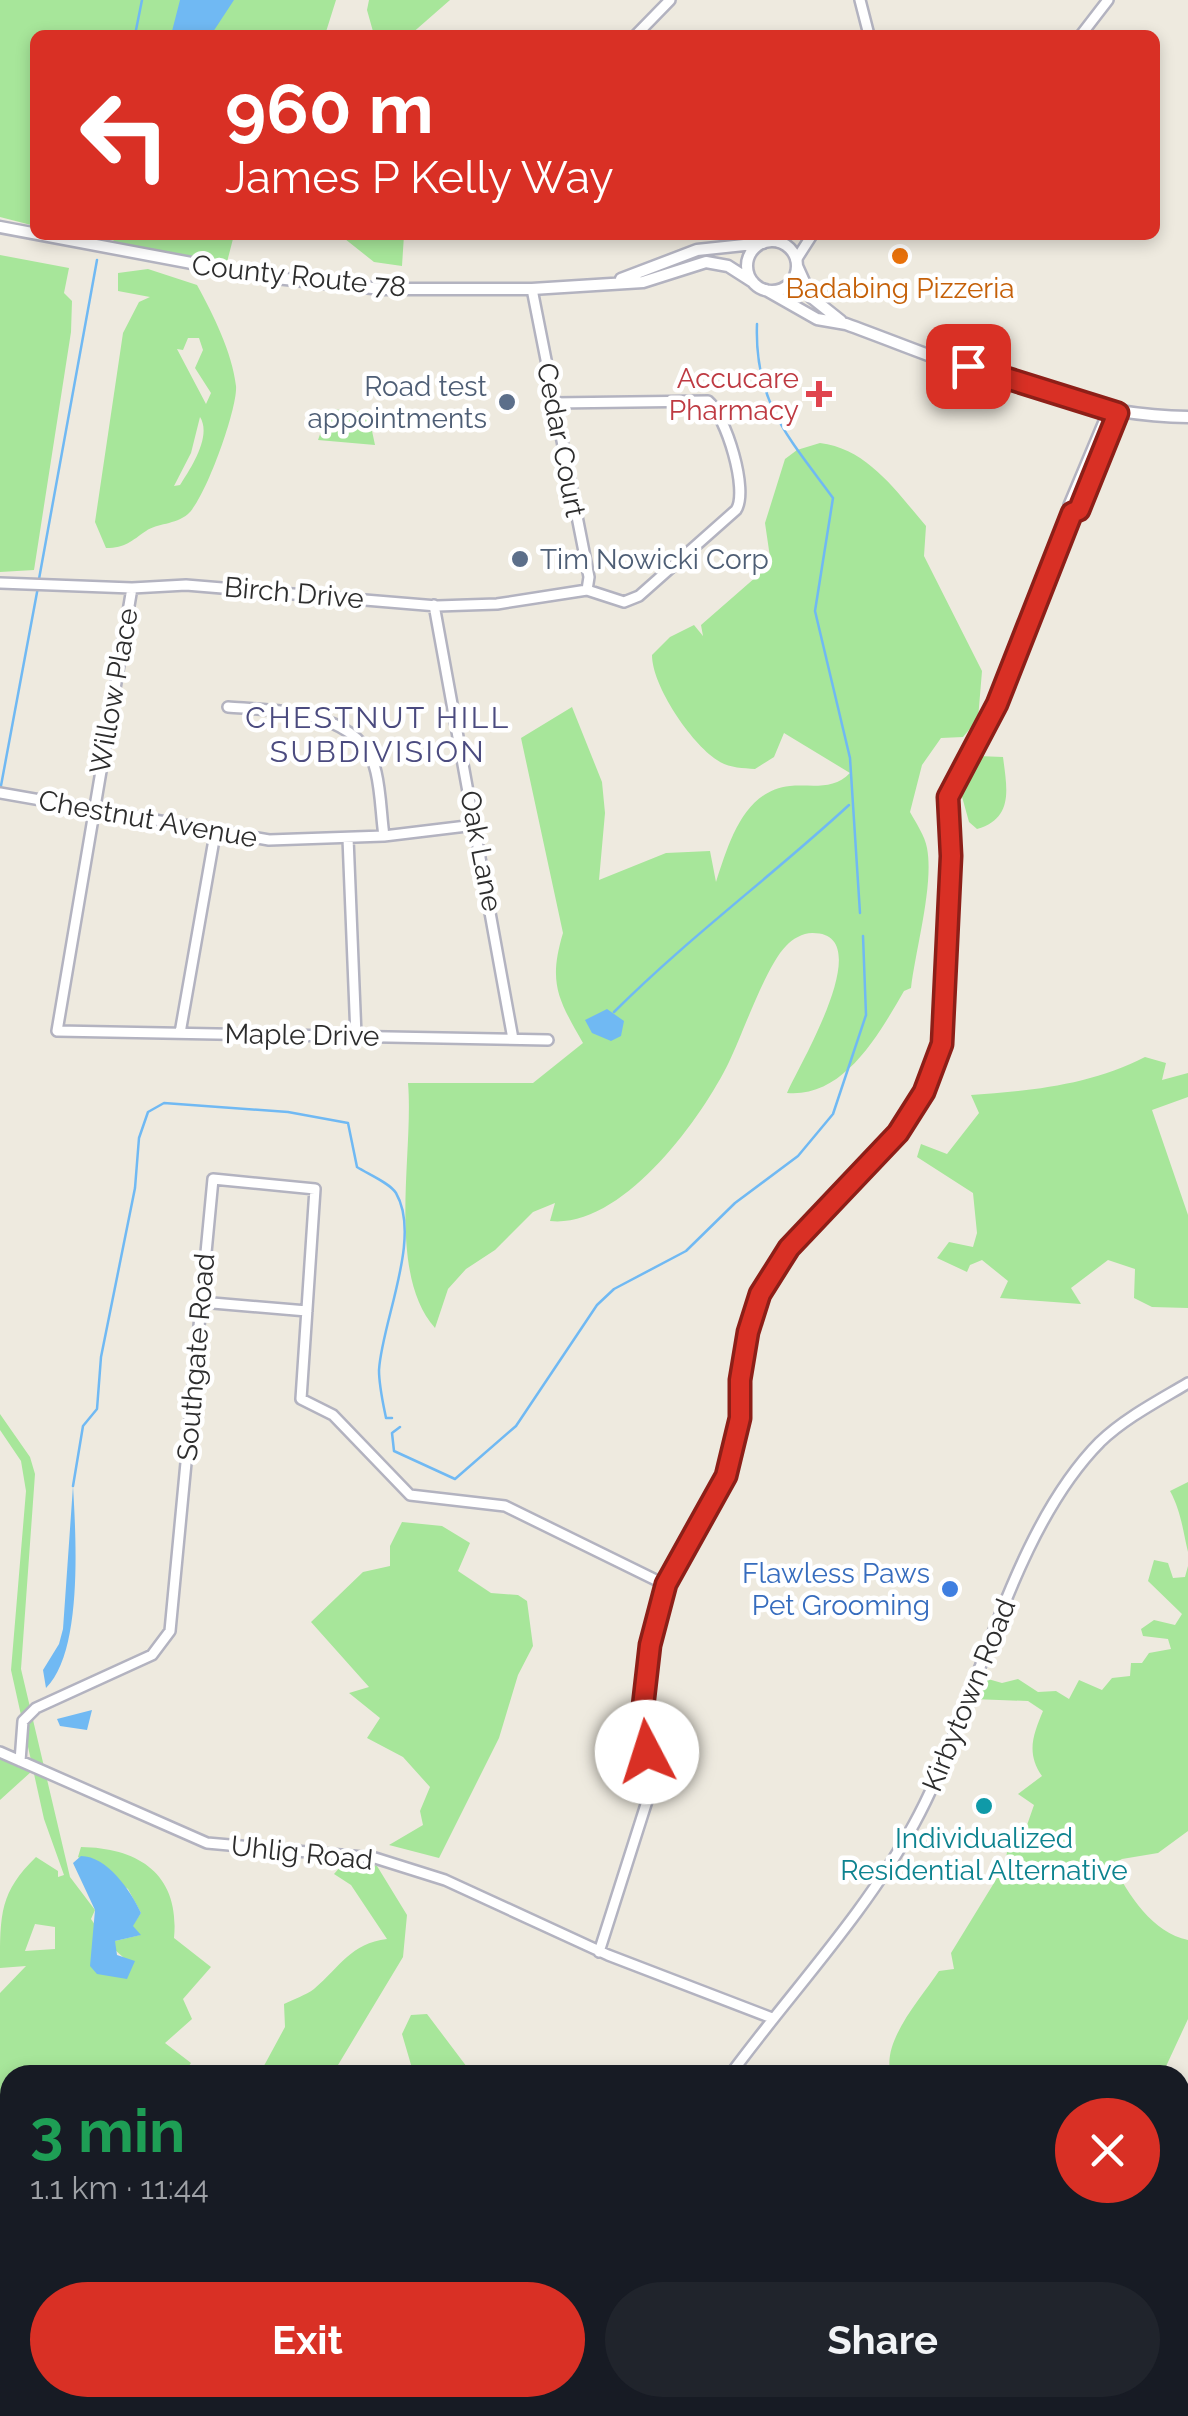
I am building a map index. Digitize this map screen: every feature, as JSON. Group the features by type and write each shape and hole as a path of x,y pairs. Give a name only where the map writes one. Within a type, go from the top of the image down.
{"street":[{"path":"641,30 670,0"},
{"path":"860,0 868,30"},
{"path":"1085,30 1108,0"},
{"name":"County Route 78","path":"0,227 30,234"},
{"name":"County Route 78","path":"60,240 308,282 382,289 532,290 664,279 706,262 728,266 753,282"},
{"path":"774,240 762,243 748,260 753,282 817,318 846,324 1113,412 1188,417"},
{"path":"784,240 816,303 846,324"},
{"path":"766,290 788,285 809,240"},
{"name":"County Route 78","path":"600,284 697,250 762,243"},
{"name":"Cedar Court","path":"532,290 589,577 587,590"},
{"name":"Birch Drive","path":"0,583 132,588 186,585 434,605 497,604 587,590 624,602 639,596 736,510 743,494 720,414 708,401 554,402"},
{"path":"599,1952 648,1798 642,1715 644,1681 666,1584 726,1476 740,1418 740,1380 748,1332 760,1294 789,1248 898,1133 924,1092 942,1044 951,856 948,797 997,704 1072,513 1069,505 1113,412"},
{"name":"Willow Place","path":"57,1031 132,588"},
{"name":"Oak Lane","path":"434,605 513,1039"},
{"path":"228,707 272,710 340,726 356,734 376,771 384,836"},
{"name":"Chestnut Avenue","path":"0,794 215,834 269,840 384,836 475,825"},
{"path":"180,1034 215,834"},
{"path":"348,838 356,1036"},
{"name":"Maple Drive","path":"57,1031 548,1040"},
{"name":"Southgate Road","path":"20,1761 23,1721 36,1708 152,1654 170,1632 212,1180 315,1189 301,1399 333,1415 410,1495 505,1506 666,1584"},
{"path":"201,1302 308,1311"},
{"name":"Kirbytown Road","path":"737,2065 871,1890 916,1821 1002,1612 1064,1488 1104,1438 1188,1382"},
{"name":"Uhlig Road","path":"0,1752 207,1843 375,1858 411,1868 599,1952 772,2018"}],"green space":[{"path":"0,0 336,0 327,30 30,30 30,225 0,217"},
{"path":"369,0 450,0 416,30 373,30 367,10"},
{"path":"114,240 233,240 227,262 113,245"},
{"path":"346,240 404,240 402,266 374,262"},
{"path":"0,255 69,268 64,293 72,301 71,332 34,570 0,572"},
{"path":"148,269 197,285 226,347 236,386 226,432 211,473 188,514 150,528 123,545 106,548 95,522 123,333 139,302 150,297 118,291 118,273","holes":["188,338 199,338 203,350 195,368 211,393 206,404 177,349 183,350","200,417 203,433 199,452 180,485 174,486 191,453"]},
{"path":"329,409 368,412 375,445 318,440"},
{"path":"820,443 867,463 926,526 924,556 982,671 978,719 963,737 941,738 922,765 910,812 924,839 929,863 911,988 904,991 858,1060 842,1074 807,1092 787,1093 830,1002 838,954 831,938 812,933 791,941 771,968 717,1085 656,1166 605,1207 577,1219 550,1221 555,1203 533,1212 448,1289 435,1328 420,1305 407,1245 408,1083 533,1083 583,1043 558,990 556,965 563,933 521,738 572,707 602,782 605,813 599,880 666,853 710,851 716,882 740,821 760,798 790,786 829,784 850,773 784,733 774,757 755,769 721,763 696,741 675,713 658,682 652,655 670,637 694,625 703,636 701,625 771,564 765,523 785,459 797,450"},
{"path":"978,756 1003,757 1006,791 1003,810 997,818 977,829 969,822 961,793"},
{"path":"1145,1057 1166,1063 1162,1080 1188,1073 1188,1097 1152,1110 1188,1215 1188,1308 1152,1307 1134,1298 1135,1269 1108,1260 1071,1288 1081,1304 1000,1298 1008,1281 982,1260 970,1265 967,1272 937,1258 949,1242 973,1247 977,1233 973,1193 917,1157 921,1144 947,1154 979,1113 971,1095 1038,1089 1082,1080"},
{"path":"0,1414 30,1457 35,1474 21,1669 70,1877 95,1910 91,1919 129,1975 124,1958 114,1949 115,1941 140,1935 132,1926 141,1913 128,1889 78,1857 81,1847 121,1853 138,1860 163,1882 174,1916 174,1938 211,1967 183,1999 192,2019 165,2043 190,2065 0,2065 0,1993 26,1966 0,1968 4,1905 15,1881 36,1857 58,1871 58,1877 64,1875 44,1819 11,1670 26,1491 21,1461 0,1430","holes":["35,1924 55,1927 55,1949 25,1951"]},
{"path":"1188,1482 1188,1552 1170,1491"},
{"path":"402,1522 442,1526 470,1543 458,1571 491,1593 518,1595 527,1601 533,1646 518,1675 499,1738 439,1858 389,1845 423,1825 420,1811 430,1787 403,1757 367,1738 380,1718 349,1693 369,1687 311,1622 363,1572 390,1566 390,1546"},
{"path":"1154,1560 1168,1563 1173,1578 1185,1577 1188,1566 1188,1831 1158,1853 1113,1864 1134,1900 1153,1921 1188,1940 1188,2019 1167,2065 890,2065 893,2045 906,2018 939,1971 954,1969 951,1953 1005,1865 1010,1833 1026,1828 1034,1805 1018,1794 1042,1776 1034,1760 1033,1744 1043,1711 1028,1701 973,1699 981,1677 1002,1683 1018,1679 1038,1692 1056,1691 1069,1699 1079,1680 1102,1690 1112,1678 1130,1676 1131,1663 1142,1663 1149,1653 1171,1649 1168,1639 1143,1636 1141,1629 1154,1620 1175,1625 1182,1614 1148,1581"},
{"path":"0,1756 32,1771 0,1800"},
{"path":"349,1857 377,1866 407,1915 403,1957 338,2065 264,2065 285,2027 284,2004 314,1989 364,1945 387,1939 351,1885 334,1874"},
{"path":"427,2014 465,2065 411,2065 402,2034 411,2015"}],"water":[{"path":"180,0 234,0 214,30 172,30"},
{"path":"607,1009 624,1021 621,1036 611,1041 592,1033 585,1020"},
{"path":"73,1486 76,1563 72,1622 58,1671 46,1688 43,1670 63,1629"},
{"path":"92,1710 87,1730 60,1726 57,1719"},
{"path":"81,1856 109,1868 141,1913 133,1926 141,1935 115,1941 117,1955 135,1961 127,1979 97,1974 90,1966 95,1910 73,1863"}],"waterway":[{"path":"136,30 142,0"},
{"path":"39,579 97,260"},
{"path":"757,324 758,352 768,398 789,438 833,498 815,611 850,758 860,913"},
{"path":"0,791 38,587"},
{"path":"614,1012 849,805"},
{"path":"400,1427 392,1433 394,1451 455,1479 516,1426 597,1305 614,1289 686,1251 735,1203 798,1156 833,1114 866,1015 863,936"},
{"path":"73,1486 83,1426 97,1409 101,1357 135,1188 139,1138 148,1112 164,1103 288,1112 348,1123 357,1167 393,1189 403,1212 403,1256 379,1370 386,1418 392,1418"}],"place":[{"name":"Badabing Pizzeria","path":"900,256"},
{"name":"Accucare Pharmacy","path":"819,394"},
{"name":"Road test appointments","path":"507,402"},
{"name":"Tim Nowicki Corp","path":"520,559"},
{"name":"Flawless Paws Pet Grooming","path":"950,1589"},
{"name":"Individualized Residential Alternative","path":"984,1806"}],"district":[{"name":"CHESTNUT HILL SUBDIVISION","path":"378,734"}],"route":[{"path":"647,1752 642,1715 650,1645 666,1584 726,1476 740,1418 740,1380 748,1332 760,1294 789,1248 867,1169 898,1133 924,1092 942,1044 951,856 948,797 997,704 1072,513 1079,510 1118,413 1062,399 968,366"}]}
